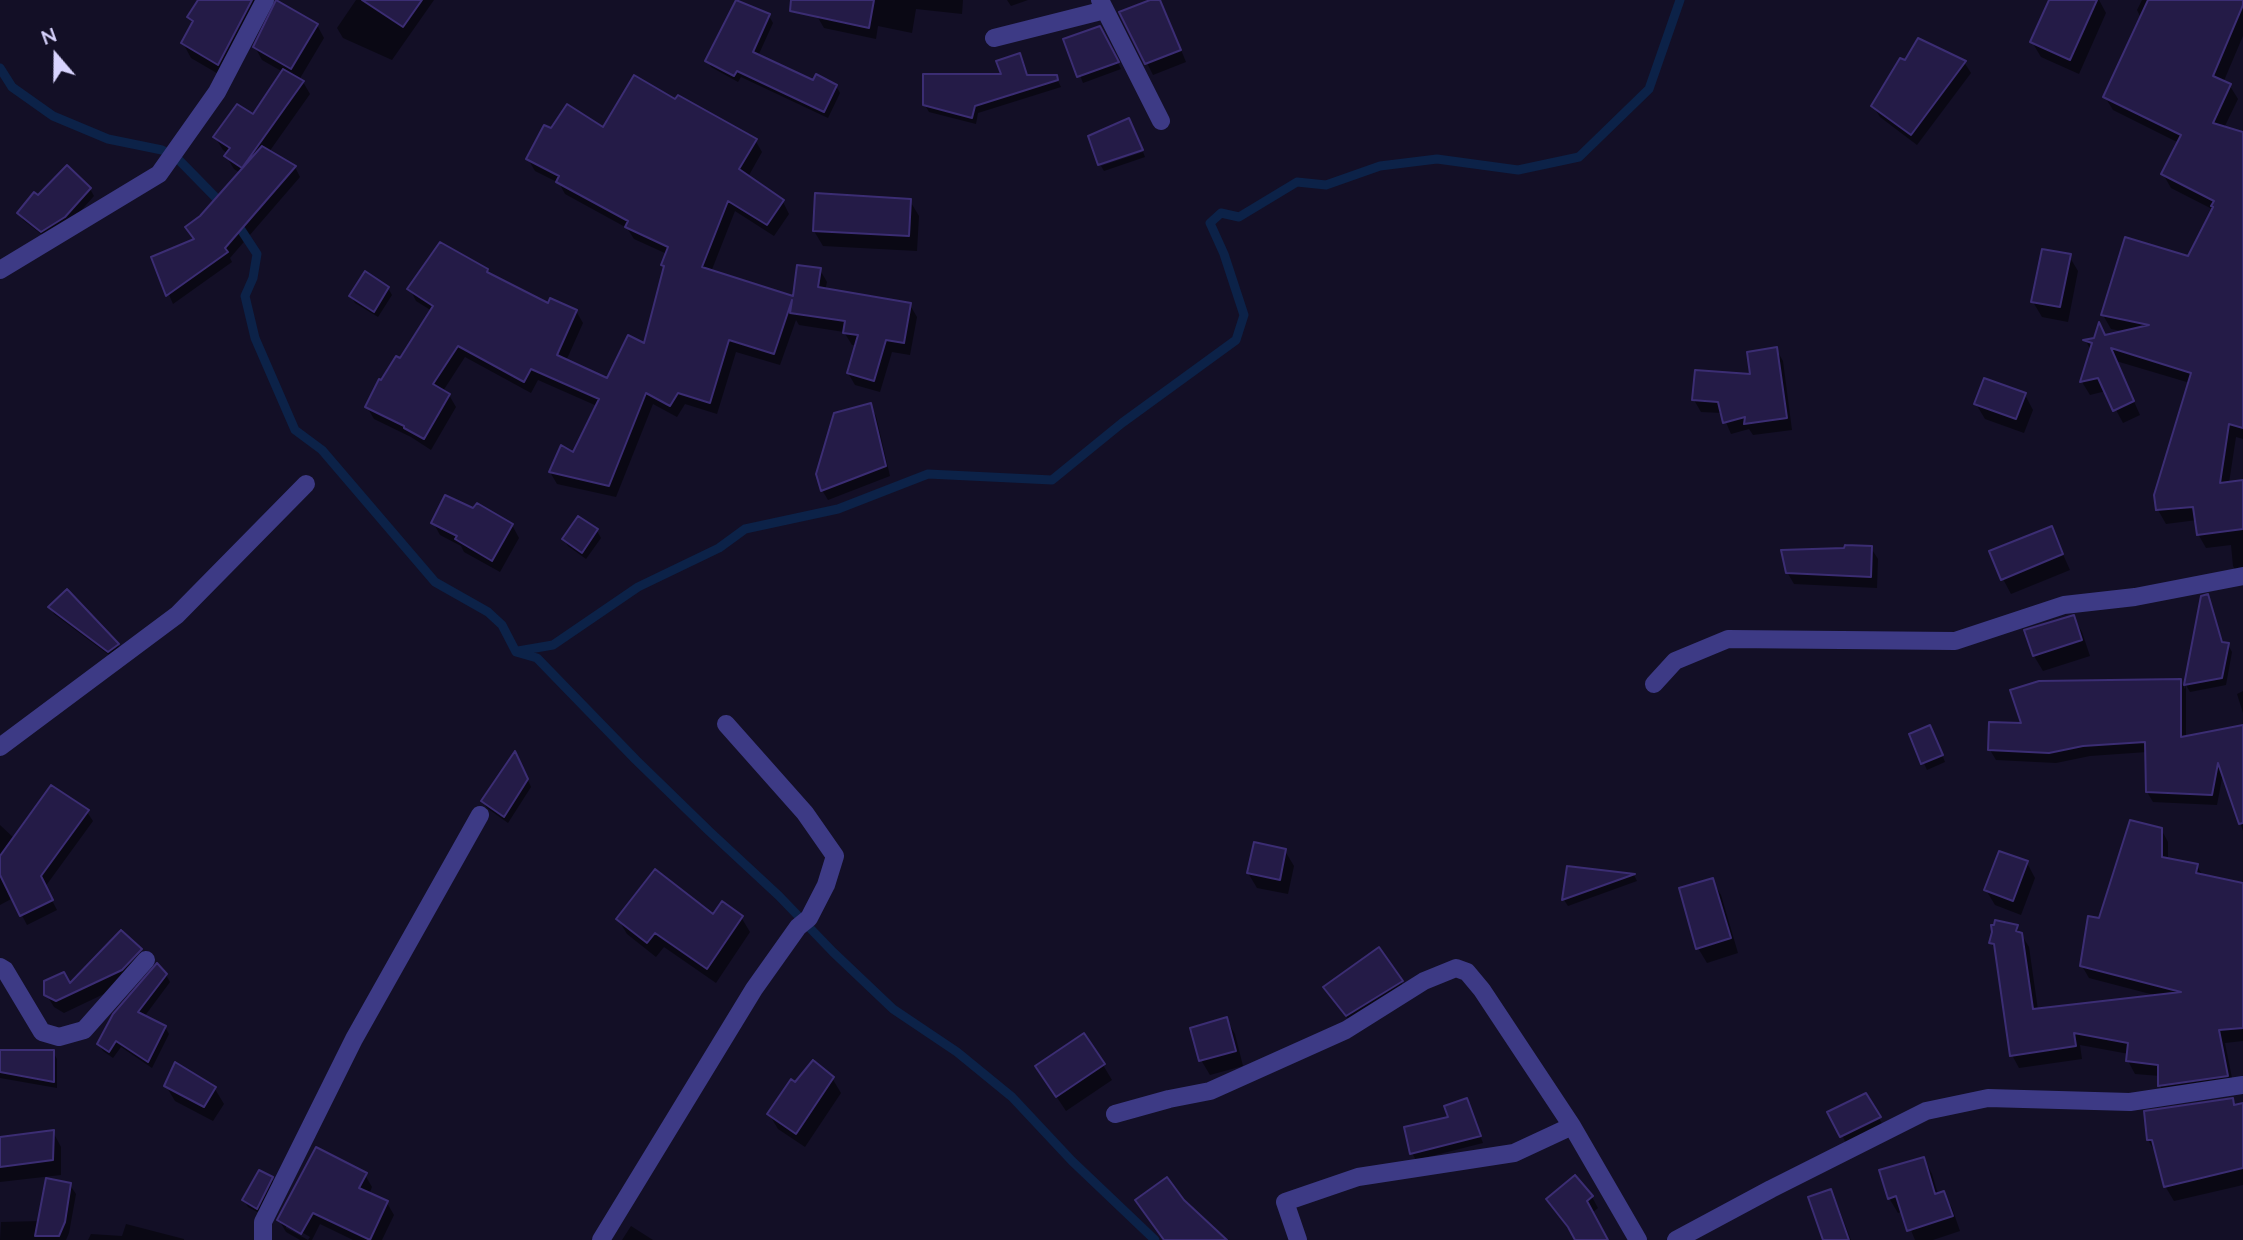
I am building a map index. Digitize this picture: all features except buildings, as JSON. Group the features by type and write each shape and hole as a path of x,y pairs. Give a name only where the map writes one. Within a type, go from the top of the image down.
{"street":[{"path":"0,270 159,174 217,92 265,0"},
{"path":"994,38 1102,5 1161,121"},
{"path":"0,747 177,615 306,484"},
{"path":"1654,684 1675,661 1728,639 1955,641 2064,606 2135,597 2243,576"},
{"path":"601,1240 754,989 804,923 826,885 835,856 805,813 726,724"},
{"path":"263,1240 263,1222 354,1039 480,815"},
{"path":"0,967 5,970 42,1032 59,1037 84,1030 146,960"},
{"path":"1115,1114 1210,1091 1346,1030 1424,981 1456,968 1467,972 1482,989 1572,1126 1638,1240"},
{"path":"1676,1240 1926,1111 1988,1098 2130,1102 2243,1085"},
{"path":"1298,1240 1285,1202 1358,1177 1514,1153 1572,1126"}],"waterway":[{"path":"518,651 553,645 638,587 719,548 745,529 838,509 928,474 1052,480 1122,423 1236,340 1244,315 1224,254 1210,223 1221,213 1239,217 1297,182 1326,185 1380,166 1437,159 1518,170 1579,157 1649,89 1680,0"},
{"path":"0,68 12,87 53,116 108,139 162,150 175,156 223,205"},
{"path":"236,222 257,254 253,278 245,296 255,338 295,430 322,450 435,582 488,612 502,625 516,652 537,658 636,760 893,1009 957,1052 1012,1097 1072,1161 1155,1240"}]}
